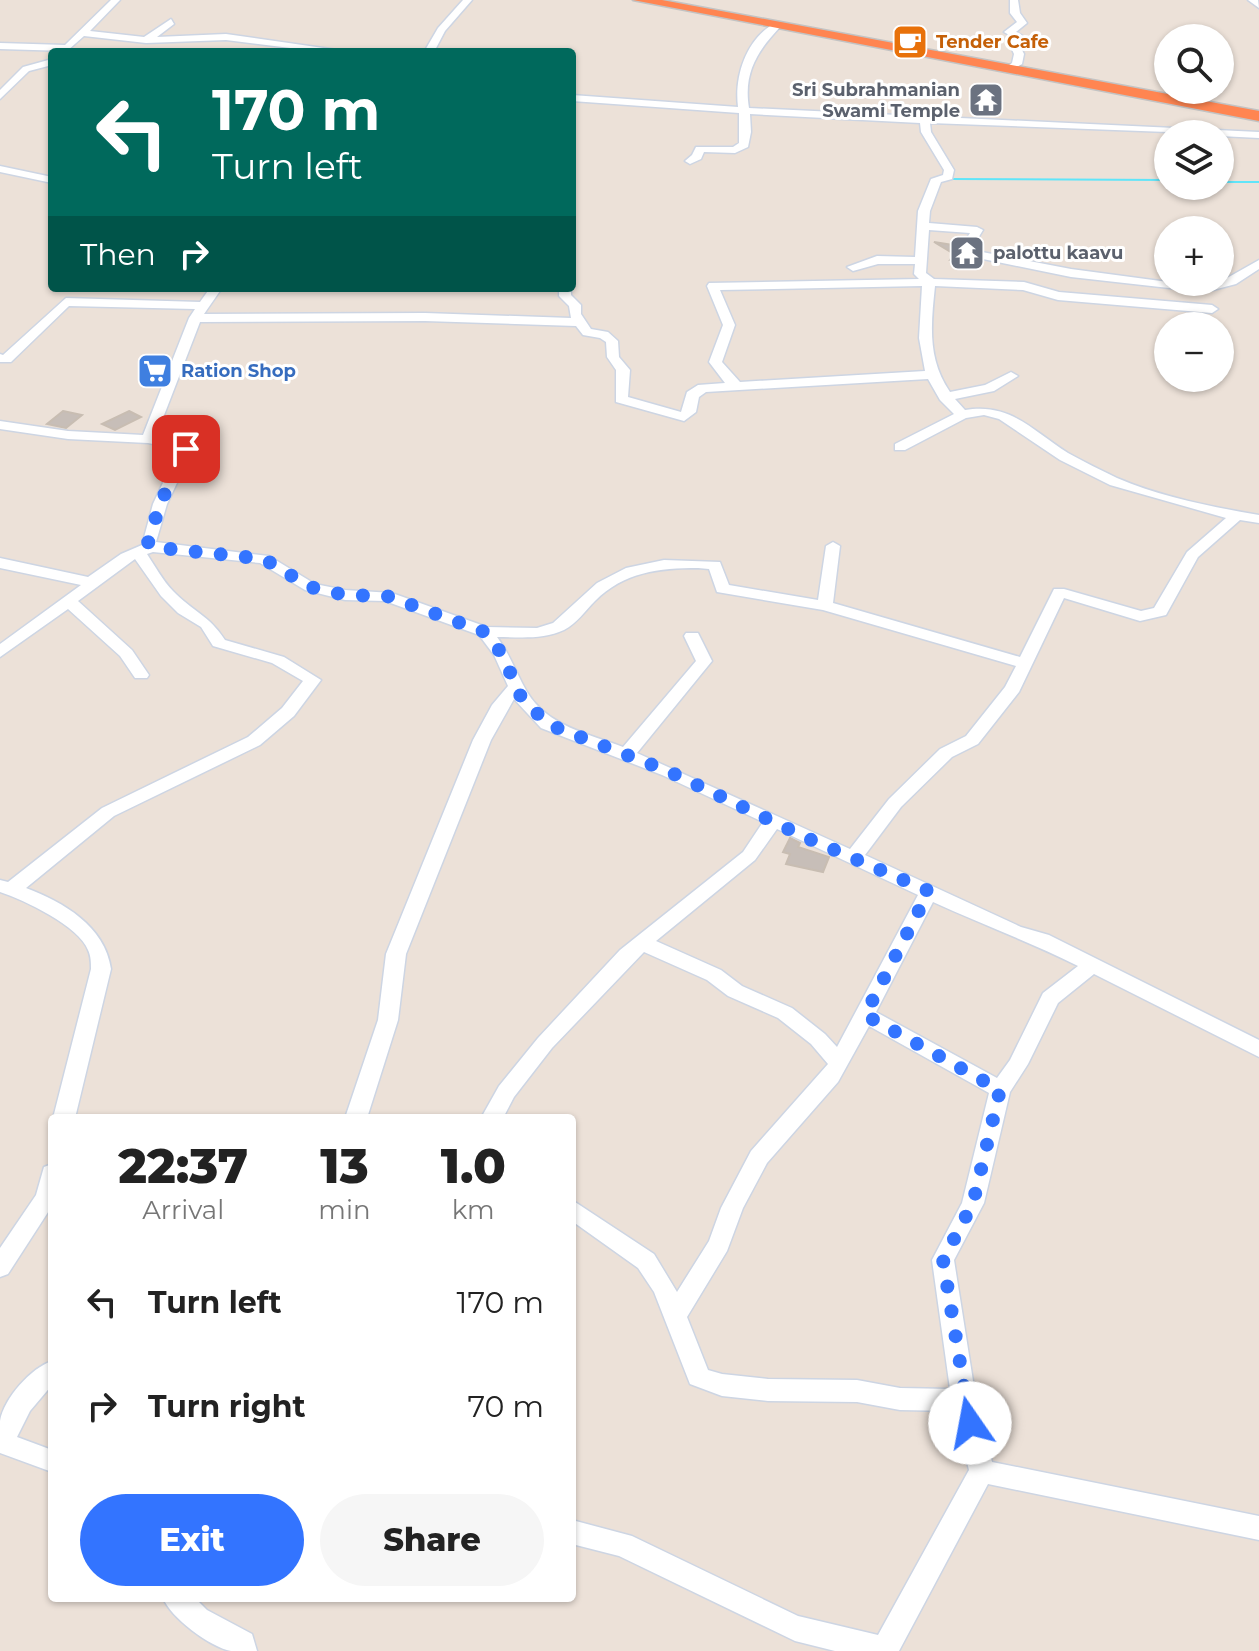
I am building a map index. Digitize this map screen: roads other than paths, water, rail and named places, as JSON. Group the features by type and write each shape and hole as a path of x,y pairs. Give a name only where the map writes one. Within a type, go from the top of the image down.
{"highway":[{"path":"640,0 1259,116"}],"street":[{"path":"68,48 116,0"},
{"path":"431,48 448,21 468,0"},
{"path":"1008,69 1017,64 1019,54 1014,43 1024,40 1009,32 1022,23 1013,9 1014,0"},
{"path":"1252,0 1259,5"},
{"path":"146,40 171,22"},
{"path":"690,161 697,157 700,149 741,149 748,128 742,95 754,48 777,25"},
{"path":"82,33 146,40 226,37 314,48"},
{"path":"0,46 48,49"},
{"path":"0,96 26,69 48,63"},
{"path":"576,98 747,111 1259,135"},
{"path":"581,111 591,100"},
{"path":"854,102 860,117"},
{"path":"973,105 976,123"},
{"path":"701,124 708,108"},
{"path":"925,120 926,132 949,170 948,177 933,184 924,211 920,274 929,281"},
{"path":"0,169 48,179"},
{"path":"924,226 977,230 968,246"},
{"path":"982,256 1071,273 1187,286 1213,286 1232,281 1259,264"},
{"path":"853,267 877,260 921,261"},
{"path":"929,281 924,344 931,375 945,397 962,415"},
{"path":"739,387 715,362 729,325 713,286 929,281 1024,286 1058,296 1212,309"},
{"path":"2,361 66,302 72,292"},
{"path":"148,439 198,312 213,292"},
{"path":"565,292 565,296 575,305 575,314 587,332 604,335 612,341 613,357 623,370 621,399 684,417 691,409 695,392 931,375"},
{"path":"66,302 198,312 581,322"},
{"path":"945,397 989,388 1011,376"},
{"path":"900,447 962,415 984,411 1004,416 1065,457 1115,482 1259,519"},
{"path":"0,425 68,435 148,439 185,446 186,449 160,504 145,550 97,580 0,652"},
{"path":"853,858 895,803 946,753 972,740 1013,688 1059,592 1140,616 1160,612 1192,555 1238,515"},
{"path":"825,606 833,546"},
{"path":"145,550 264,559 310,587 345,595 387,596 485,632 549,630 574,618 588,599 612,578 628,571 680,562 715,565 722,589 825,606 1024,663"},
{"path":"65,1114 101,969 98,948 76,924 7,887 108,812 254,741 288,712 313,680 278,660 219,643 207,624 184,610 166,593 145,550"},
{"path":"0,563 30,566 66,579 97,580"},
{"path":"69,601 126,653 141,675"},
{"path":"485,632 502,654 516,687 547,724 626,755 1014,932 1042,940 1090,967 1259,1049"},
{"path":"626,755 704,661 692,636"},
{"path":"357,1114 388,1020 396,954 482,740 500,705 516,687"},
{"path":"494,1114 506,1092 545,1043 640,942 749,856 773,822"},
{"path":"675,1316 719,1244 732,1208 759,1157 839,1063 929,891"},
{"path":"640,942 714,975 735,991 785,1013 818,1039 839,1063"},
{"path":"576,1533 623,1545 795,1628 884,1650 982,1471 964,1400 943,1260 973,1203 1000,1090 1018,1064 1050,998 1090,967"},
{"path":"865,1015 1000,1090"},
{"path":"0,1267 46,1197 48,1189"},
{"path":"576,1212 646,1261 664,1288 699,1377 722,1385 857,1391 900,1399 964,1400"},
{"path":"48,1374 36,1385 7,1429 3,1443 48,1460"},
{"path":"982,1471 1259,1528"},
{"path":"180,1602 198,1619 242,1643 243,1651"}],"waterway":[{"path":"947,179 1154,180"},
{"path":"1234,182 1259,182"}],"place":[{"name":"Tender Cafe","path":"910,42"},
{"name":"Sri Subrahmanian Swami Temple","path":"986,100"},
{"name":"palottu kaavu","path":"967,253"},
{"name":"Ration Shop","path":"155,371"}]}
